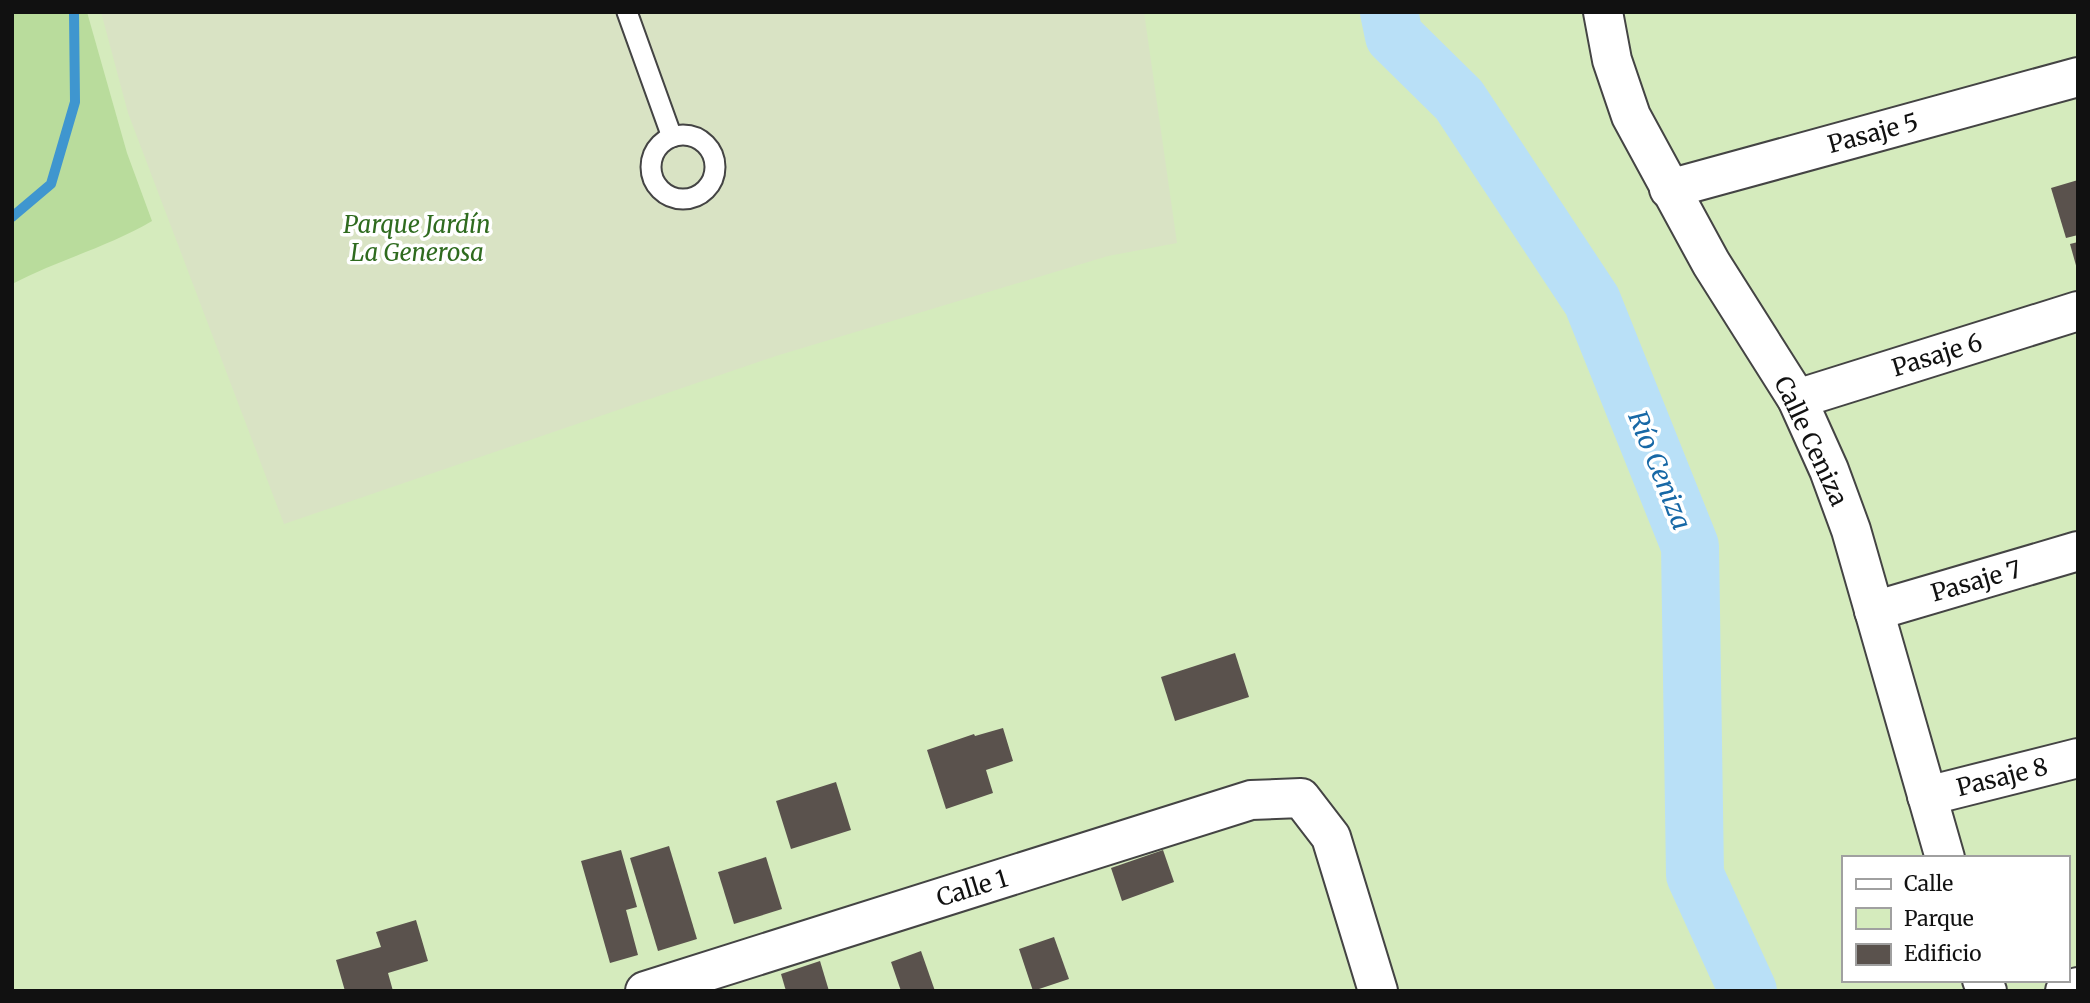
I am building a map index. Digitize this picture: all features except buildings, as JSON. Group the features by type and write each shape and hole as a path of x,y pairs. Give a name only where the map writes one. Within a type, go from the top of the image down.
{"street":[{"name":"Calle Ceniza","path":"1603,12 1612,60 1631,116 1712,263 1797,399 1829,470 1851,530 1944,856"},
{"name":"Pasaje 5","path":"1669,188 2078,78"},
{"name":"Pasaje 6","path":"1797,399 2078,311"},
{"name":"Pasaje 7","path":"1874,611 2078,551"},
{"name":"Pasaje 8","path":"1927,796 2078,758"},
{"name":"Calle 1","path":"645,991 1251,800 1301,798 1331,837 1378,991"},
{"path":"2065,991 2078,988"}],"lane":[{"path":"627,12 672,137"}],"green space":[{"path":"12,12 2078,12 2078,991 12,991"},
{"path":"12,12 87,12 127,153 152,221 12,284"},
{"name":"Parque Jardín La Generosa","path":"101,12 1144,12 1177,243 1108,256 776,356 284,524 128,113"}],"waterway":[{"path":"12,217 51,184 75,102 74,12"},
{"name":"Río Ceniza","path":"1389,12 1394,36 1459,100 1592,301 1690,546 1695,875 1748,991"}]}
